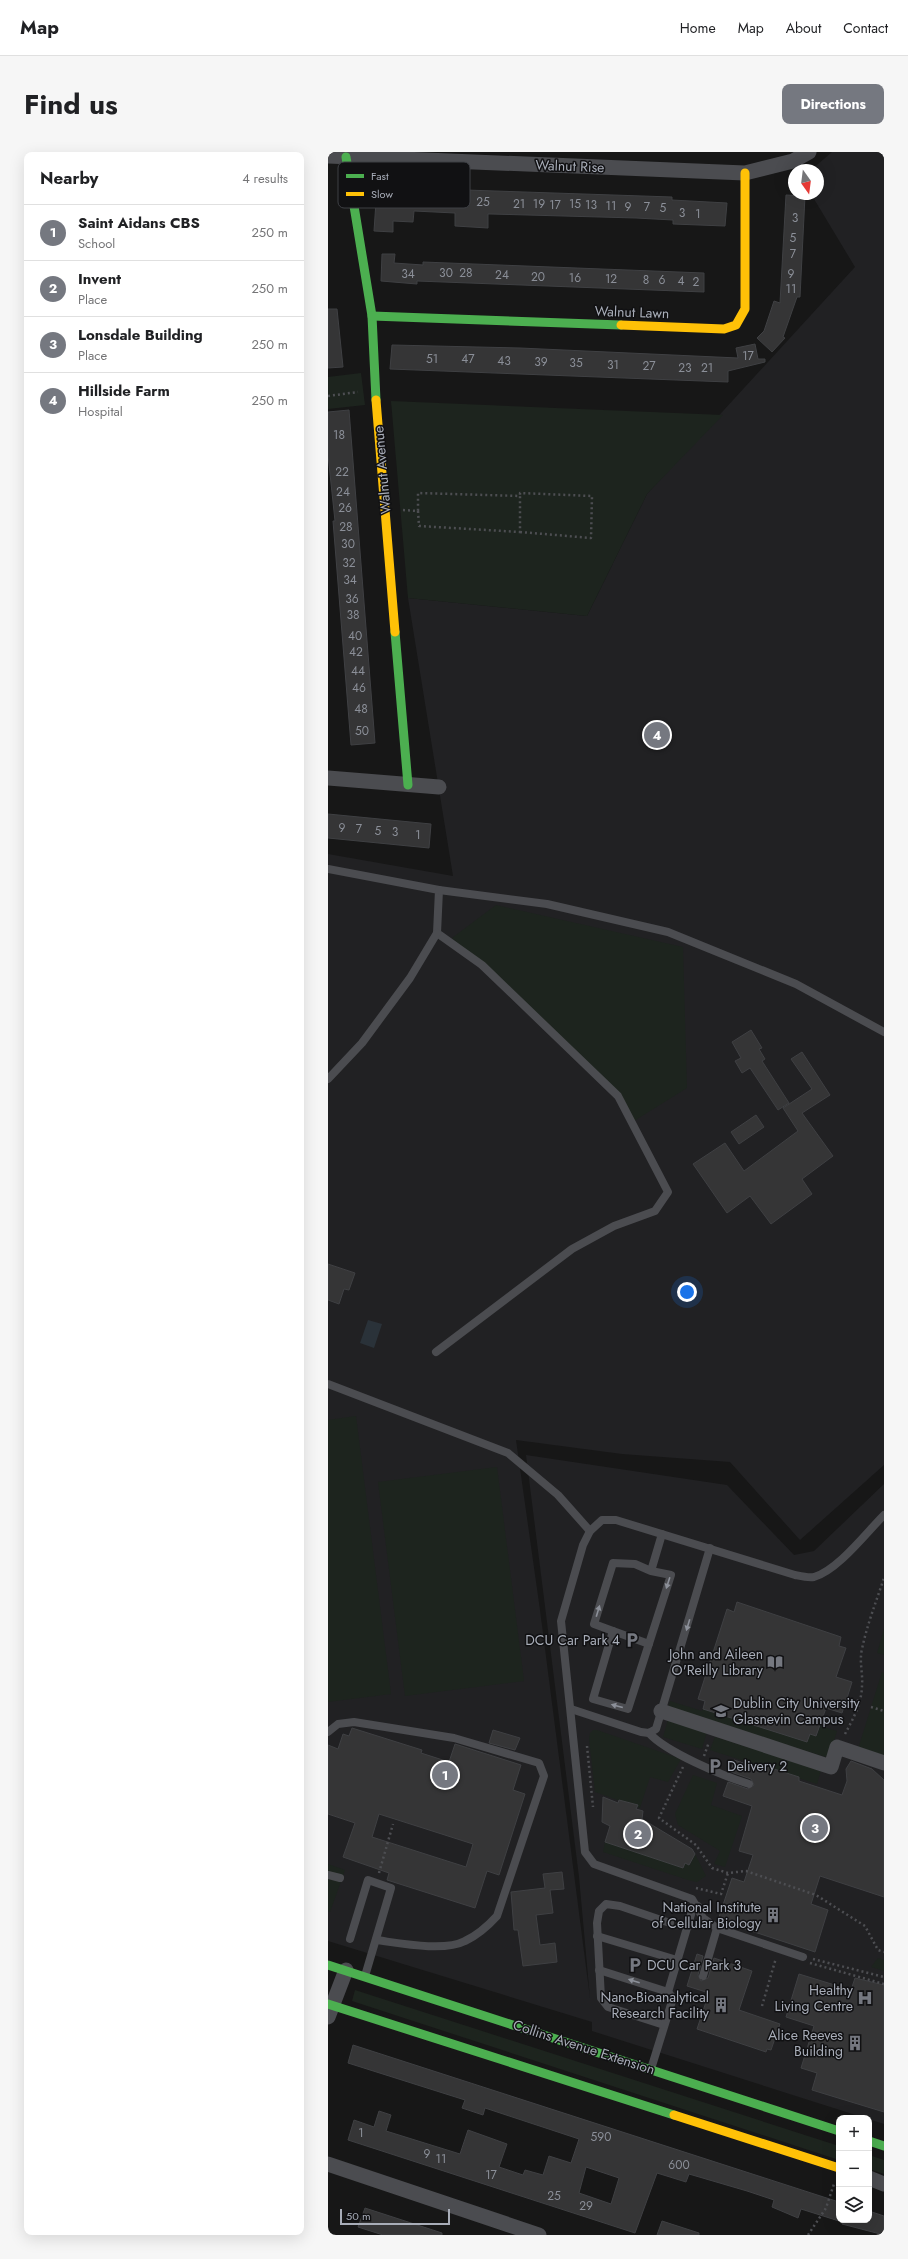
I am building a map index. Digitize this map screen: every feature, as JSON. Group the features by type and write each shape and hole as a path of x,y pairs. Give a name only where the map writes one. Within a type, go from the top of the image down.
{"street":[{"name":"Walnut Rise","path":"328,156 745,173 793,161 809,152"},
{"name":"Walnut Avenue","path":"346,157 347,162"},
{"name":"Walnut Lawn","path":"372,316 724,329 736,325 745,309 745,173"},
{"name":"Walnut Avenue","path":"354,208 372,316 375,389 408,784"},
{"path":"328,778 439,787"},
{"path":"661,1711 831,1766 837,1748 884,1763"},
{"name":"Collins Avenue Extension","path":"328,1965 836,2130"},
{"path":"346,1970 329,2009 836,2167"},
{"path":"872,2142 884,2146"},
{"path":"328,2164 539,2235"},
{"path":"872,2179 884,2184"}],"lane":[{"path":"328,869 439,890 547,904 668,932 796,984 884,1032"},
{"path":"328,1078 362,1044 410,978 436,933 439,890"},
{"path":"436,933 482,965 618,1096 668,1192 655,1211 614,1226 572,1249 436,1352"},
{"path":"328,1384 508,1453 558,1495 590,1530"},
{"path":"806,1960 717,1928 703,1918 698,1906 692,1899 594,1864 585,1852 561,1621 583,1545 590,1530 602,1520 616,1520 710,1548 795,1576 812,1577 824,1572 836,1563 884,1515"},
{"path":"652,1571 662,1534"},
{"path":"571,1709 641,1732 649,1733 656,1729 710,1548"},
{"path":"613,1631 593,1699 628,1709 649,1644 670,1575 652,1571 635,1564 613,1563 594,1624 649,1644"},
{"path":"328,1732 338,1724 354,1722 454,1738 539,1763 544,1776 496,1916 483,1931 464,1942 443,1946 376,1940"},
{"path":"649,1733 658,1743 726,1777 749,1784"},
{"path":"328,1875 340,1878"},
{"path":"350,1939 368,1880 391,1888 365,1976"},
{"path":"664,2025 608,2007 601,1998 597,1936 599,1911 606,1904 620,1906 670,1923"},
{"path":"668,1992 692,1911 698,1906"},
{"path":"703,1976 717,1928"},
{"path":"597,1936 677,1960"},
{"path":"599,1970 668,1992 673,1998 650,2069"}],"path":[{"path":"328,396 365,391"},
{"path":"418,493 520,496 520,493 592,496 591,538 419,526 418,493"},
{"path":"520,496 520,532"},
{"path":"400,510 418,511"},
{"path":"837,1748 853,1720 860,1701 862,1685 860,1670 861,1650 884,1578"},
{"path":"848,1698 860,1701"},
{"path":"872,1707 884,1712"},
{"path":"683,1766 659,1818 696,1845 712,1868 728,1873 746,1872 816,1895 865,1926 878,1950 884,1952"},
{"path":"377,1883 393,1824"},
{"path":"762,2006 777,1954"},
{"path":"806,1960 884,1977"},
{"path":"806,1960 884,1984"},
{"path":"808,2235 826,2208 836,2177"}],"shaded area":[{"path":"832,152 884,152 884,1465 800,1540 730,1462 622,1454 516,1440 540,1610 590,1998 579,1877 526,1455 727,1485 794,1555 814,1551 884,1484 884,2124 872,2120 872,2115 856,2115 592,2031 592,2022 328,1941 328,854 453,876 408,598 587,616 647,494 855,267 815,200 824,200 824,164 818,164"},
{"path":"361,373 365,405 328,409 328,377"},
{"path":"391,401 723,415 647,494 587,616 408,598"},
{"path":"496,905 683,947 687,1088 634,1121 616,1094 452,938"},
{"path":"368,1320 382,1324 374,1348 360,1343"},
{"path":"356,1416 391,1694 328,1702 328,1420"},
{"path":"497,1467 524,1681 405,1696 378,1482"},
{"path":"884,1629 884,1655 877,1653"},
{"path":"882,1672 884,1673 884,1757 858,1749"},
{"path":"670,1701 702,1711 703,1709 807,1742 810,1734 817,1736 820,1726 837,1731 829,1758 668,1708"},
{"path":"668,1720 707,1732 702,1749 663,1737"},
{"path":"593,1730 597,1730 681,1759 668,1782 650,1777 640,1808 595,1792 589,1739 590,1733"},
{"path":"715,1737 821,1770 817,1784 710,1750"},
{"path":"693,1775 717,1783 711,1805 742,1816 725,1867 714,1864 720,1851 678,1825 675,1814"},
{"path":"605,1842 683,1868 685,1863 690,1865 695,1854 706,1876 697,1882 688,1880 603,1852"},
{"path":"328,1864 345,1870 330,1912 328,1911"},
{"path":"878,1958 884,1960 884,1971 871,1967"},
{"path":"355,1990 836,2145 836,2159 352,2001"},
{"path":"872,2156 884,2160 884,2174 872,2170"}],"building":[{"path":"470,190 672,197 672,200 727,203 725,226 673,224 673,220 636,218 488,214 488,228 455,226 455,213 414,211 413,222 393,221 393,232 374,231 376,208 470,208"},
{"path":"786,195 788,195 788,200 805,200 800,297 797,297 783,337 785,338 772,352 757,338 764,331 774,301 780,303"},
{"path":"382,254 395,254 394,263 423,265 423,262 704,273 704,292 417,281 417,284 381,281"},
{"path":"328,309 337,309 343,367 328,368"},
{"path":"755,344 758,359 765,359 765,362 728,371 728,382 390,369 392,345 520,348 738,358 736,348"},
{"path":"349,410 375,743 351,745 333,521 335,521 328,455 328,412"},
{"path":"328,814 431,824 429,848 328,838"},
{"path":"751,1030 762,1048 759,1049 765,1059 762,1061 789,1103 778,1110 750,1068 742,1073 735,1061 741,1058 732,1042"},
{"path":"802,1052 830,1095 802,1113 833,1156 802,1179 812,1194 771,1224 750,1196 727,1213 693,1164 725,1143 744,1171 798,1131 783,1108 812,1089 791,1059"},
{"path":"756,1115 764,1127 739,1144 731,1132"},
{"path":"328,1264 355,1273 349,1290 344,1289 339,1304 328,1300"},
{"name":"John and Aileen O'Reilly Library","path":"737,1602 841,1637 839,1646 846,1648 836,1677 852,1682 847,1698 842,1713 826,1708 816,1736 810,1734 807,1742 703,1709 705,1701 698,1699 727,1609 734,1612"},
{"path":"352,1728 422,1750 421,1753 449,1762 455,1744 521,1765 513,1790 525,1794 499,1875 487,1871 475,1908 387,1880 389,1873 343,1857 355,1823 328,1814 328,1745 338,1749 343,1734 349,1736","holes":["379,1814 473,1844 466,1867 372,1837"]},
{"path":"493,1730 520,1738 515,1750 489,1743"},
{"path":"734,1760 767,1771 768,1767 799,1777 799,1781 842,1795 847,1781 846,1769 851,1761 872,1769 884,1780 884,1897 820,1876 811,1904 828,1910 815,1952 718,1920 732,1878 744,1882 753,1855 739,1851 752,1806 723,1796 728,1782 748,1789 754,1785 751,1779 731,1772"},
{"path":"603,1797 618,1803 619,1800 638,1805 636,1809 643,1811 642,1819 692,1849 695,1854 689,1865 685,1863 683,1868 605,1842 610,1826 602,1822"},
{"path":"562,1872 564,1889 550,1890 553,1913 536,1915 540,1945 555,1943 557,1962 523,1966 518,1930 514,1930 511,1892 545,1888 543,1874"},
{"name":"Nano-Bioanalytical Research Facility","path":"697,1954 703,1956 698,1975 701,1981 708,1978 714,1958 752,1971 739,2010 780,2024 771,2050 767,2049 766,2052 697,2029 709,1993 687,1986"},
{"name":"Alice Reeves Building","path":"799,1974 851,1990 855,1978 884,1985 884,2112 812,2090 817,2073 801,2068 814,2026 786,2017"},
{"path":"353,2045 836,2201 836,2220 801,2209 798,2218 772,2207 774,2200 747,2191 689,2174 686,2182 657,2173 635,2233 348,2140 354,2120 374,2127 379,2111 391,2115 386,2131 460,2154 468,2130 507,2144 499,2167 523,2175 525,2170 543,2175 549,2156 571,2163 579,2139 485,2108 483,2115 462,2108 465,2100 348,2063","holes":["586,2167 619,2178 611,2204 579,2193"]},
{"path":"365,2208 442,2233 442,2235 383,2235 358,2227"},
{"path":"872,2212 884,2216 884,2235 842,2224 872,2223"},
{"path":"662,2221 699,2233 699,2235 657,2235"}],"traffic: fast":[{"path":"346,157 347,162"},
{"path":"354,208 372,316 376,400"},
{"path":"372,316 621,325"},
{"path":"395,632 408,785"},
{"path":"328,1965 836,2130"},
{"path":"328,2004 674,2115"},
{"path":"872,2142 884,2146"}],"traffic: slow":[{"path":"621,325 724,329 736,325 745,309 745,173"},
{"path":"376,400 395,632"},
{"path":"674,2115 836,2167"}],"place":[{"name":"Hillside Farm","path":"657,735"},
{"name":"DCU Car Park 4","path":"632,1640"},
{"name":"John and Aileen O'Reilly Library","path":"775,1662"},
{"name":"Dublin City University Glasnevin Campus","path":"721,1711"},
{"name":"Delivery 2","path":"715,1766"},
{"name":"Saint Aidans CBS","path":"445,1775"},
{"name":"Lonsdale Building","path":"815,1828"},
{"name":"Invent","path":"638,1834"},
{"name":"National Institute of Cellular Biology","path":"773,1915"},
{"name":"DCU Car Park 3","path":"635,1965"},
{"name":"Healthy Living Centre","path":"865,1998"},
{"name":"Nano-Bioanalytical Research Facility","path":"721,2005"},
{"name":"Alice Reeves Building","path":"855,2043"}]}
